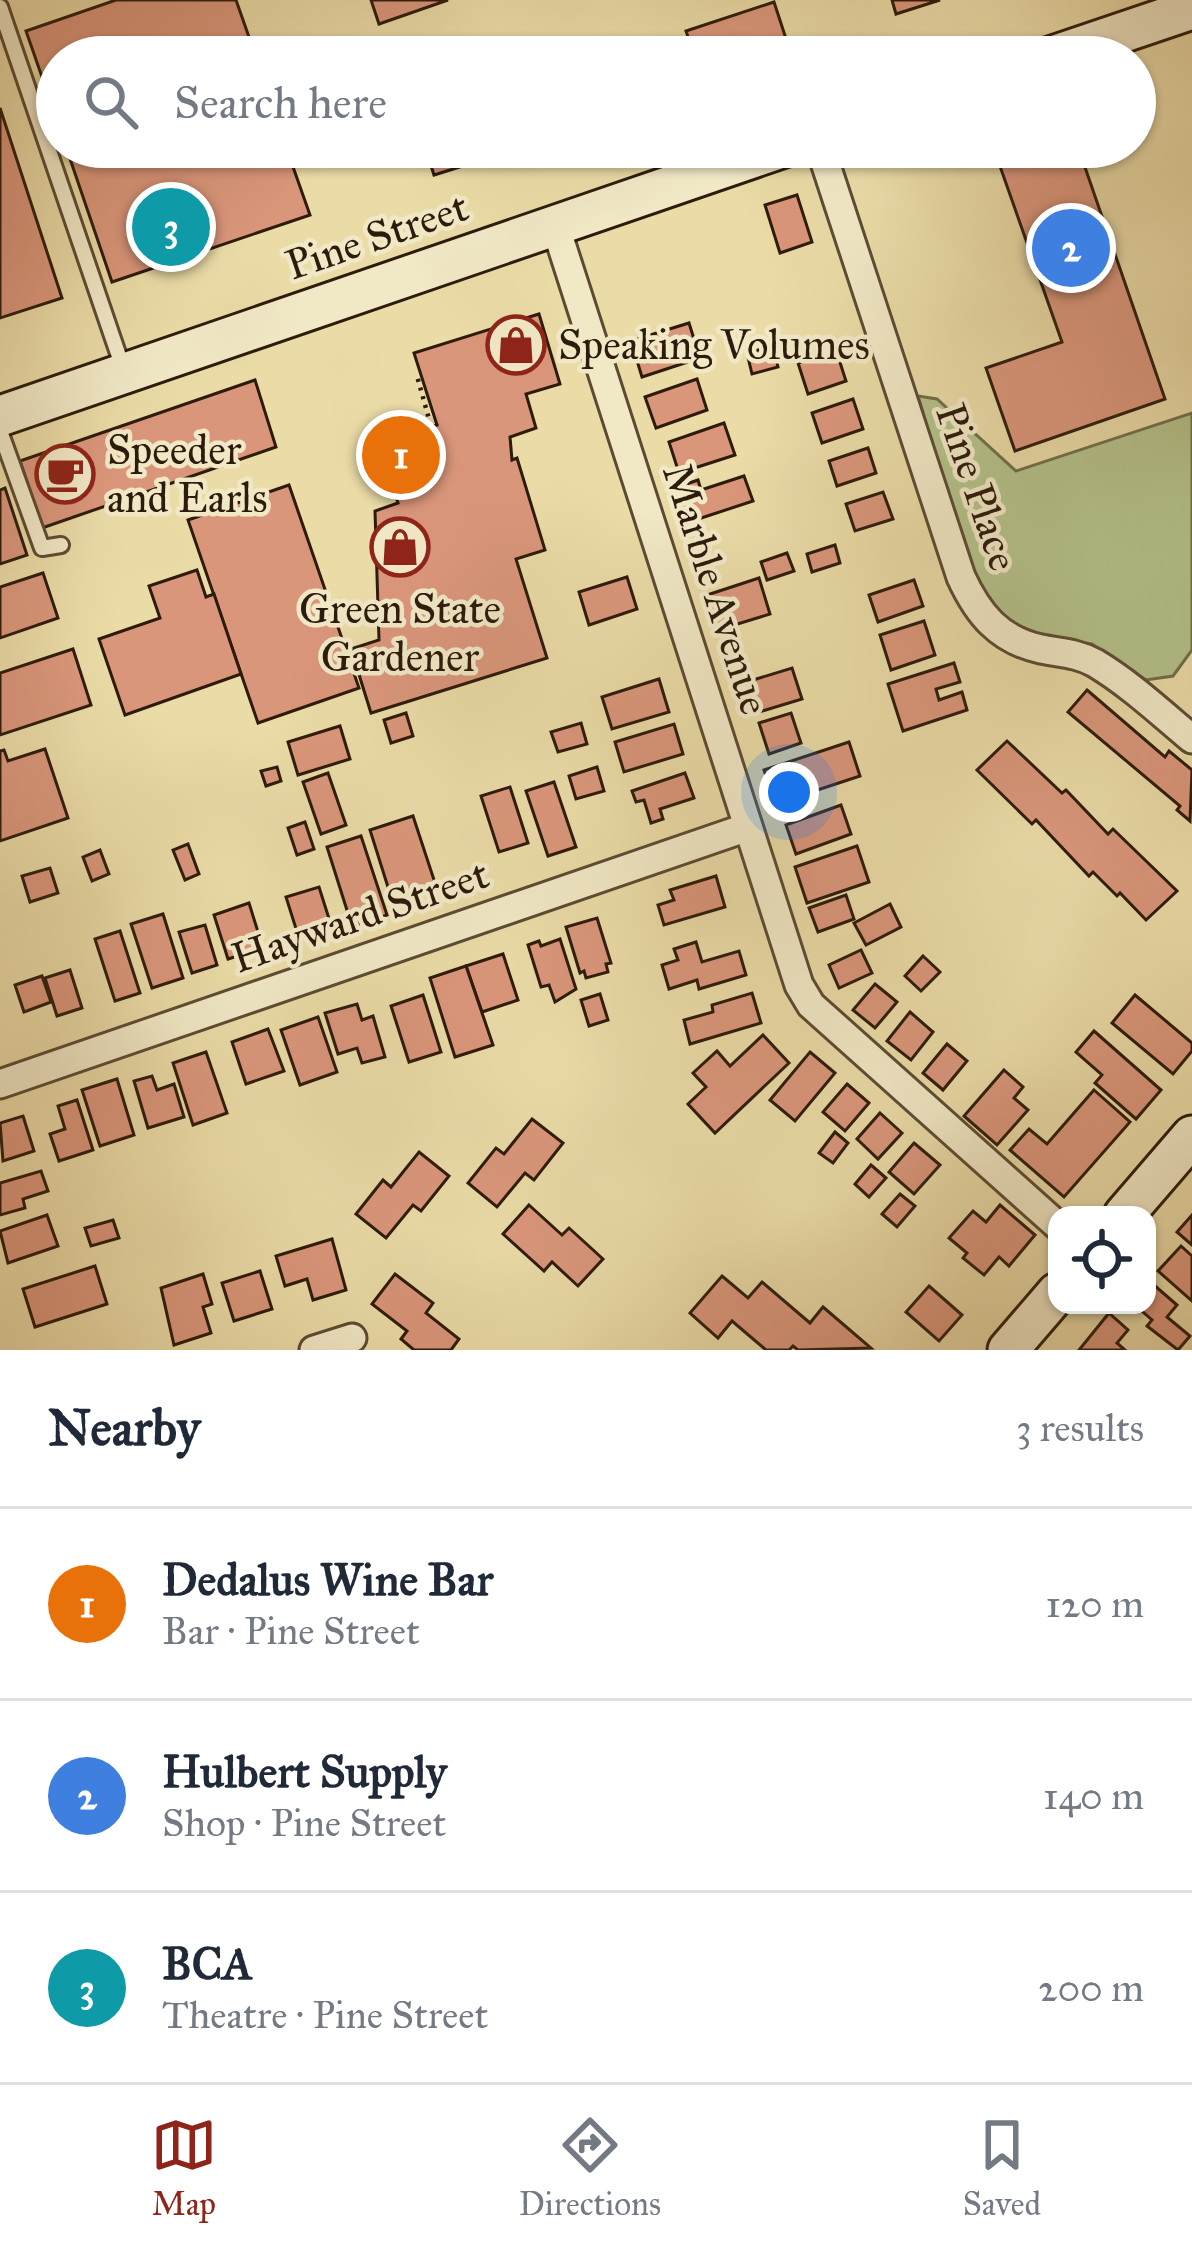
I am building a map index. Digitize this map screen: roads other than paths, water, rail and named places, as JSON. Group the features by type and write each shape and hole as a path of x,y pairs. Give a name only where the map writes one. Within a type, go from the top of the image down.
{"main road":[{"path":"1112,36 1192,9"},
{"name":"Pine Street","path":"0,416 722,168"},
{"path":"1132,1206 1192,1136"},
{"path":"1008,1350 1048,1303"}],"street":[{"name":"Pine Place","path":"827,168 972,602 1014,642 1074,653 1097,664 1192,739"},
{"name":"Marble Avenue","path":"555,225 799,986 811,1005 1048,1217"},
{"name":"Hayward Street","path":"0,1084 748,827"},
{"path":"314,1350 352,1337"}],"lane":[{"path":"0,7 36,112"},
{"path":"55,168 125,373"},
{"path":"0,431 42,548 61,545"}],"place":[{"name":"BCA","path":"171,227"},
{"name":"Hulbert Supply","path":"1071,248"},
{"name":"Speaking Volumes","path":"516,345"},
{"name":"Dedalus Wine Bar","path":"401,455"},
{"name":"Speeder and Earls","path":"65,474"},
{"name":"Green State Gardener","path":"400,547"}]}
